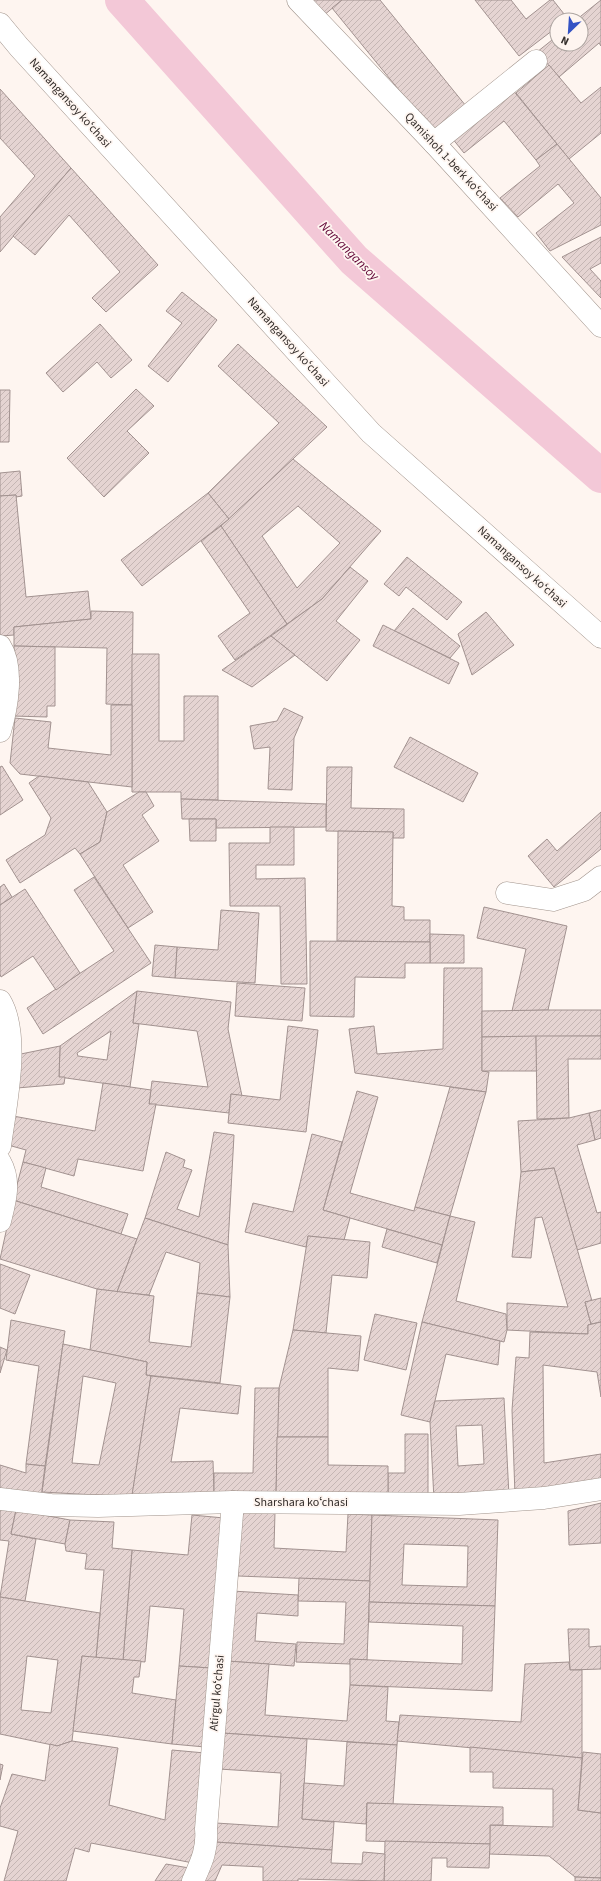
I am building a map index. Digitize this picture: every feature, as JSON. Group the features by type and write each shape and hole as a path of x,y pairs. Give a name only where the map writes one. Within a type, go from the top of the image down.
{"street":[{"name":"Qamishoh 1-berk koʻchasi","path":"298,0 434,143 601,326"},
{"name":"Namangansoy koʻchasi","path":"0,24 19,47 371,433 601,637"},
{"path":"434,143 536,61"},
{"path":"0,646 6,655 8,690 5,715 0,731"},
{"path":"507,893 553,900 584,890 601,877"},
{"path":"0,1001 4,1008 11,1040 9,1073 0,1146"},
{"path":"0,1162 4,1169 6,1196 0,1221"},
{"name":"Sharshara koʻchasi","path":"0,1499 51,1505 98,1506 233,1502 459,1504 544,1498 601,1489"},
{"name":"Atirgul koʻchasi","path":"193,1881 202,1860 207,1840 206,1829 233,1502"}],"building":[{"path":"310,0 342,0 323,16"},
{"path":"342,0 380,0 466,106 434,133 332,8"},
{"path":"475,0 511,0 526,19 550,0 553,0 562,12 549,12 549,33 519,56"},
{"path":"601,0 601,46 599,43 589,52 589,12 586,12"},
{"path":"549,42 549,52 588,52 559,77 537,52"},
{"path":"549,65 581,103 601,87 601,133 569,159 516,93"},
{"path":"0,89 71,168 0,252 0,217 35,176 0,138"},
{"path":"512,89 557,144 536,160 504,121 464,153 452,138"},
{"path":"557,144 601,198 601,225 550,251 536,233 574,203 558,184 518,217 500,198 540,166 536,160"},
{"path":"71,168 158,265 106,312 92,298 120,272 69,215 35,255 13,236"},
{"path":"601,237 601,263 590,269 601,281 601,298 562,257"},
{"path":"182,292 217,320 168,382 148,366 182,323 166,311"},
{"path":"100,324 132,360 111,378 97,362 63,392 46,373"},
{"path":"238,344 327,427 229,519 208,493 279,423 218,366"},
{"path":"136,389 154,406 127,431 149,453 104,497 67,458"},
{"path":"0,390 10,390 9,442 0,442"},
{"path":"293,459 381,531 322,599 287,624 221,526","holes":["298,506 340,543 297,588 262,536"]},
{"path":"20,471 22,496 0,496 0,473"},
{"path":"208,493 229,519 142,586 121,560"},
{"path":"16,495 26,597 88,591 91,619 14,627 14,635 0,636 0,496"},
{"path":"221,526 287,624 235,660 218,636 250,613 201,541"},
{"path":"407,557 462,602 447,620 406,587 399,596 384,584"},
{"path":"350,567 368,581 336,621 360,640 327,681 271,636 322,599"},
{"path":"413,608 460,646 450,658 394,631"},
{"path":"91,611 133,612 132,705 106,704 107,648 14,646 14,627 91,619"},
{"path":"486,612 514,645 472,675 458,634"},
{"path":"383,625 459,663 449,684 373,646"},
{"path":"271,636 295,655 252,687 222,670"},
{"path":"14,646 55,647 55,706 47,706 47,717 13,716"},
{"path":"132,654 159,654 159,741 184,741 184,696 218,696 218,800 181,799 181,792 132,792"},
{"path":"111,705 132,705 132,787 20,774 10,763 15,718 51,722 48,748 111,755"},
{"path":"284,708 303,717 294,738 292,790 268,789 270,747 254,749 250,726 277,721"},
{"path":"410,737 478,773 463,802 394,767"},
{"path":"2,766 23,800 0,815 0,767"},
{"path":"327,767 352,767 351,808 404,809 404,838 393,838 393,832 326,831"},
{"path":"39,776 88,782 107,812 100,842 80,854 75,848 20,883 6,860 45,835 51,818 29,783"},
{"path":"139,792 146,792 154,806 142,815 159,841 123,865 153,912 128,928 80,854 100,842 107,812"},
{"path":"181,799 326,804 326,827 216,828 216,819 182,819"},
{"path":"601,812 601,849 554,887 528,856 547,839 557,851"},
{"path":"189,819 216,819 216,841 190,841"},
{"path":"270,827 294,827 294,865 256,865 256,879 305,878 307,984 281,984 280,906 230,906 229,843 270,843"},
{"path":"338,831 393,832 392,906 404,907 404,920 430,920 430,942 337,941"},
{"path":"94,877 151,963 43,1034 27,1008 114,951 74,890"},
{"path":"4,884 12,897 0,905 0,887"},
{"path":"25,889 80,973 56,990 33,956 1,977 0,974 0,905"},
{"path":"484,907 567,926 548,1010 512,1011 526,949 477,938"},
{"path":"221,910 259,913 255,983 175,978 177,947 218,950"},
{"path":"430,934 464,935 464,963 430,963"},
{"path":"310,941 430,942 430,963 405,963 405,978 355,977 354,1017 310,1016"},
{"path":"155,945 177,947 175,978 152,976"},
{"path":"444,968 482,968 482,1071 489,1072 486,1092 355,1073 349,1029 374,1026 377,1054 443,1049"},
{"path":"237,983 305,988 302,1021 235,1016"},
{"path":"137,991 133,1023 139,1024 130,1087 59,1077 60,1046","holes":["111,1031 107,1060 78,1056 77,1053"]},
{"path":"137,991 231,1002 228,1029 242,1096 231,1094 229,1113 149,1104 152,1081 208,1087 197,1031 133,1023"},
{"path":"601,1010 601,1036 482,1037 482,1011"},
{"path":"288,1026 318,1030 306,1132 228,1123 231,1094 280,1100"},
{"path":"536,1036 537,1071 482,1071 482,1037"},
{"path":"536,1036 601,1036 601,1059 568,1059 569,1118 537,1119"},
{"path":"60,1046 59,1077 65,1077 64,1084 17,1088 16,1055"},
{"path":"103,1083 151,1090 149,1104 156,1104 143,1171 78,1159 74,1176 23,1162 26,1150 8,1145 13,1116 95,1131"},
{"path":"450,1087 486,1092 450,1216 415,1207"},
{"path":"357,1091 378,1097 350,1193 414,1211 415,1207 450,1216 442,1245 323,1210"},
{"path":"601,1110 601,1138 595,1140 589,1113"},
{"path":"589,1113 595,1140 577,1145 597,1213 601,1212 601,1243 577,1250 554,1168 521,1172 518,1121 569,1118"},
{"path":"214,1132 234,1135 228,1245 145,1218 166,1152 185,1160 183,1167 192,1170 177,1209 199,1217"},
{"path":"312,1134 342,1142 323,1210 350,1218 344,1240 308,1236 306,1247 245,1232 253,1203 293,1212"},
{"path":"23,1162 46,1168 41,1187 128,1214 121,1234 13,1200"},
{"path":"554,1168 592,1301 585,1302 591,1324 588,1325 588,1334 507,1330 507,1303 568,1307 542,1217 535,1218 531,1258 512,1257 521,1172"},
{"path":"13,1200 137,1239 117,1292 97,1289 0,1259"},
{"path":"450,1216 475,1222 456,1301 506,1314 507,1330 504,1342 422,1322"},
{"path":"145,1218 228,1245 230,1297 197,1293 200,1263 166,1252 149,1295 117,1292"},
{"path":"387,1229 442,1245 437,1263 382,1247"},
{"path":"308,1236 370,1242 367,1278 332,1275 326,1333 293,1330"},
{"path":"0,1264 30,1275 15,1314 0,1308"},
{"path":"97,1289 154,1296 149,1342 191,1347 197,1293 230,1297 220,1383 146,1375 147,1362 90,1350"},
{"path":"601,1298 601,1322 591,1324 585,1302"},
{"path":"375,1314 417,1323 406,1370 364,1360"},
{"path":"11,1320 65,1331 45,1466 26,1464 39,1366 6,1360"},
{"path":"422,1322 500,1341 498,1365 446,1354 430,1422 401,1415"},
{"path":"601,1322 601,1397 597,1372 543,1365 544,1463 601,1454 601,1483 515,1495 512,1410 516,1357 529,1358 530,1332 588,1334 588,1325"},
{"path":"293,1330 361,1336 358,1371 328,1368 328,1437 277,1437 279,1388"},
{"path":"63,1344 147,1362 146,1375 151,1376 132,1497 42,1492","holes":["83,1376 116,1383 99,1465 72,1463"]},
{"path":"0,1347 7,1350 0,1373"},
{"path":"151,1376 241,1386 238,1414 180,1408 171,1462 213,1461 214,1493 132,1495"},
{"path":"255,1388 279,1388 276,1494 214,1493 214,1473 253,1473"},
{"path":"504,1398 509,1496 434,1500 430,1422 435,1401","holes":["482,1425 484,1464 458,1466 456,1426"]},
{"path":"405,1434 428,1434 428,1500 388,1500 388,1473 405,1473"},
{"path":"277,1437 328,1437 328,1465 388,1466 388,1500 276,1499"},
{"path":"26,1464 45,1466 41,1498 0,1494 0,1465 26,1473"},
{"path":"601,1503 601,1543 569,1545 568,1511"},
{"path":"0,1507 16,1510 11,1534 36,1539 25,1601 0,1597 9,1541 0,1540"},
{"path":"16,1510 70,1520 65,1544 11,1534"},
{"path":"241,1511 275,1512 274,1548 346,1552 348,1514 372,1515 370,1581 238,1576"},
{"path":"192,1515 224,1518 211,1668 179,1666 184,1609 150,1606 145,1662 123,1660 132,1550 188,1555"},
{"path":"372,1515 498,1520 495,1606 369,1602","holes":["404,1544 468,1546 467,1587 402,1585"]},
{"path":"70,1520 114,1522 112,1548 132,1550 123,1660 96,1658 104,1570 85,1569 87,1554 66,1551 65,1544"},
{"path":"299,1578 370,1581 367,1660 350,1659 350,1664 296,1662 297,1642 344,1644 346,1602 298,1601"},
{"path":"232,1591 298,1595 298,1616 257,1613 255,1641 296,1644 294,1666 227,1661"},
{"path":"0,1597 100,1613 96,1658 82,1656 72,1741 57,1746 0,1734","holes":["27,1656 58,1660 51,1713 21,1710"]},
{"path":"369,1602 495,1606 492,1691 350,1685 350,1659 462,1664 463,1626 369,1622"},
{"path":"568,1629 589,1629 589,1647 601,1646 601,1669 570,1670"},
{"path":"82,1656 141,1661 139,1677 134,1677 132,1693 176,1700 172,1744 73,1731"},
{"path":"227,1661 269,1664 265,1715 347,1721 350,1685 388,1687 386,1721 399,1722 397,1745 222,1733"},
{"path":"569,1662 570,1670 582,1670 582,1758 397,1741 400,1715 521,1722 525,1664"},
{"path":"179,1666 211,1668 205,1747 172,1744"},
{"path":"222,1733 307,1739 302,1819 334,1822 332,1850 215,1842 216,1823 278,1827 281,1773 219,1769"},
{"path":"72,1741 118,1748 109,1805 165,1820 172,1750 205,1753 193,1863 91,1843 89,1852 75,1848 66,1881 4,1881 18,1831 0,1826 0,1808 12,1774 45,1781 50,1744 57,1746"},
{"path":"347,1742 397,1745 393,1805 367,1803 366,1824 302,1819 304,1783 344,1786"},
{"path":"470,1747 582,1758 578,1810 601,1813 601,1878 575,1877 549,1856 489,1854 490,1825 553,1827 553,1789 493,1788 493,1772 470,1772"},
{"path":"583,1752 601,1754 601,1813 578,1810"},
{"path":"0,1764 3,1765 0,1780"},
{"path":"367,1803 503,1807 503,1825 490,1825 490,1844 366,1841"},
{"path":"385,1841 490,1844 489,1868 447,1867 447,1858 432,1858 431,1881 384,1881"},
{"path":"215,1842 332,1850 331,1863 362,1864 363,1852 385,1854 384,1881 298,1879 298,1881 263,1881 263,1867 222,1865 215,1881 199,1881"},
{"path":"166,1864 195,1869 188,1881 155,1881"},
{"path":"575,1877 601,1878 601,1881 575,1881"}],"waterway":[{"name":"Namangansoy","path":"122,0 354,260 601,476"}]}
